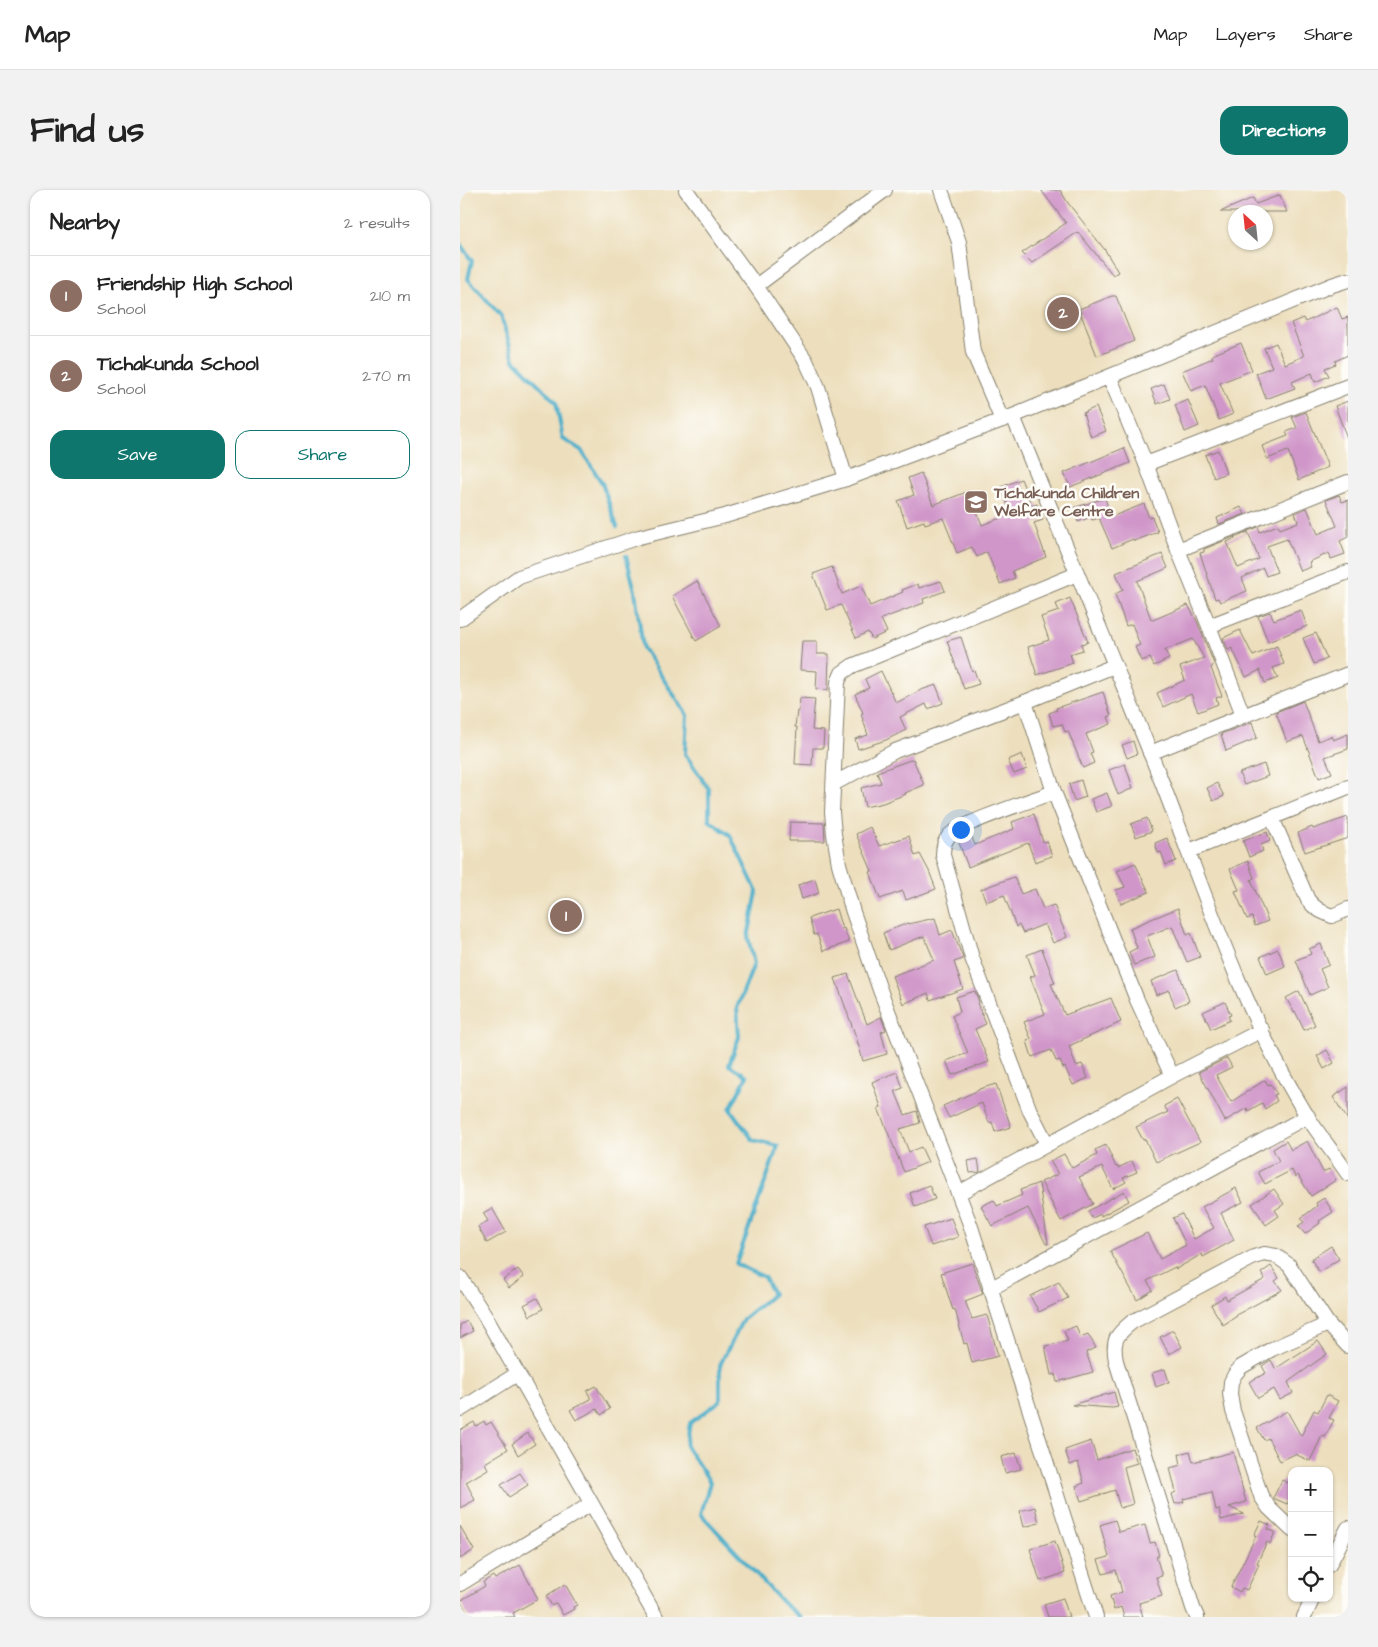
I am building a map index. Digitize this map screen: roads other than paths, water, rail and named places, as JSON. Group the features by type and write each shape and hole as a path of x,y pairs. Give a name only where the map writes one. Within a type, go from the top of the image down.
{"street":[{"path":"686,190 756,286 801,354 818,387 846,479"},
{"path":"756,286 885,190"},
{"path":"940,190 959,242 973,352 1008,418 1077,574 1189,851 1232,964 1262,1030 1308,1116 1348,1174"},
{"path":"460,619 519,577 638,537 725,516 846,479 1110,378 1348,280"},
{"path":"1110,378 1146,464 1243,715"},
{"path":"1146,464 1348,386"},
{"path":"1178,550 1348,482"},
{"path":"1209,626 1348,572"},
{"path":"1077,574 852,666 842,673 838,682 835,783 832,812 839,864 853,912 880,990 970,1224 1096,1617"},
{"path":"835,783 895,751 1114,666"},
{"path":"1150,753 1348,674"},
{"path":"1025,702 1054,792 1137,1000 1172,1076"},
{"path":"1189,851 1348,787"},
{"path":"1047,1144 1030,1111 972,958 943,856 943,848 948,837 962,826 1054,792"},
{"path":"1272,818 1308,900 1313,906 1321,912 1332,916 1348,909"},
{"path":"959,1193 1172,1076 1262,1030"},
{"path":"990,1289 1308,1116"},
{"path":"1197,1617 1116,1361 1115,1339 1132,1322 1254,1257 1264,1254 1276,1256 1289,1265 1328,1324 1348,1346"},
{"path":"460,1277 485,1316 656,1617"},
{"path":"1288,1526 1269,1508 1261,1496 1233,1411 1230,1394 1231,1382 1241,1367 1272,1349 1328,1324"},
{"path":"460,1410 517,1374"},
{"path":"460,1584 591,1504"},
{"path":"1338,1551 1348,1528"},
{"path":"1304,1617 1311,1602"}],"waterway":[{"path":"460,244 472,261 468,279 501,316 514,360 556,402 563,439 581,450 602,483 617,527"},
{"path":"626,556 635,591 643,648 687,715 685,754 709,789 709,820 730,835 757,892 748,937 754,964 737,1008 739,1037 729,1065 747,1076 730,1109 753,1140 778,1146 736,1264 764,1277 773,1294 743,1319 720,1365 720,1401 690,1423 686,1446 710,1482 701,1514 784,1604 800,1617"}],"place":[{"name":"Tichakunda School","path":"1063,313"},
{"name":"Tichakunda Children Welfare Centre","path":"976,502"},
{"name":"Friendship High School","path":"566,916"}]}
